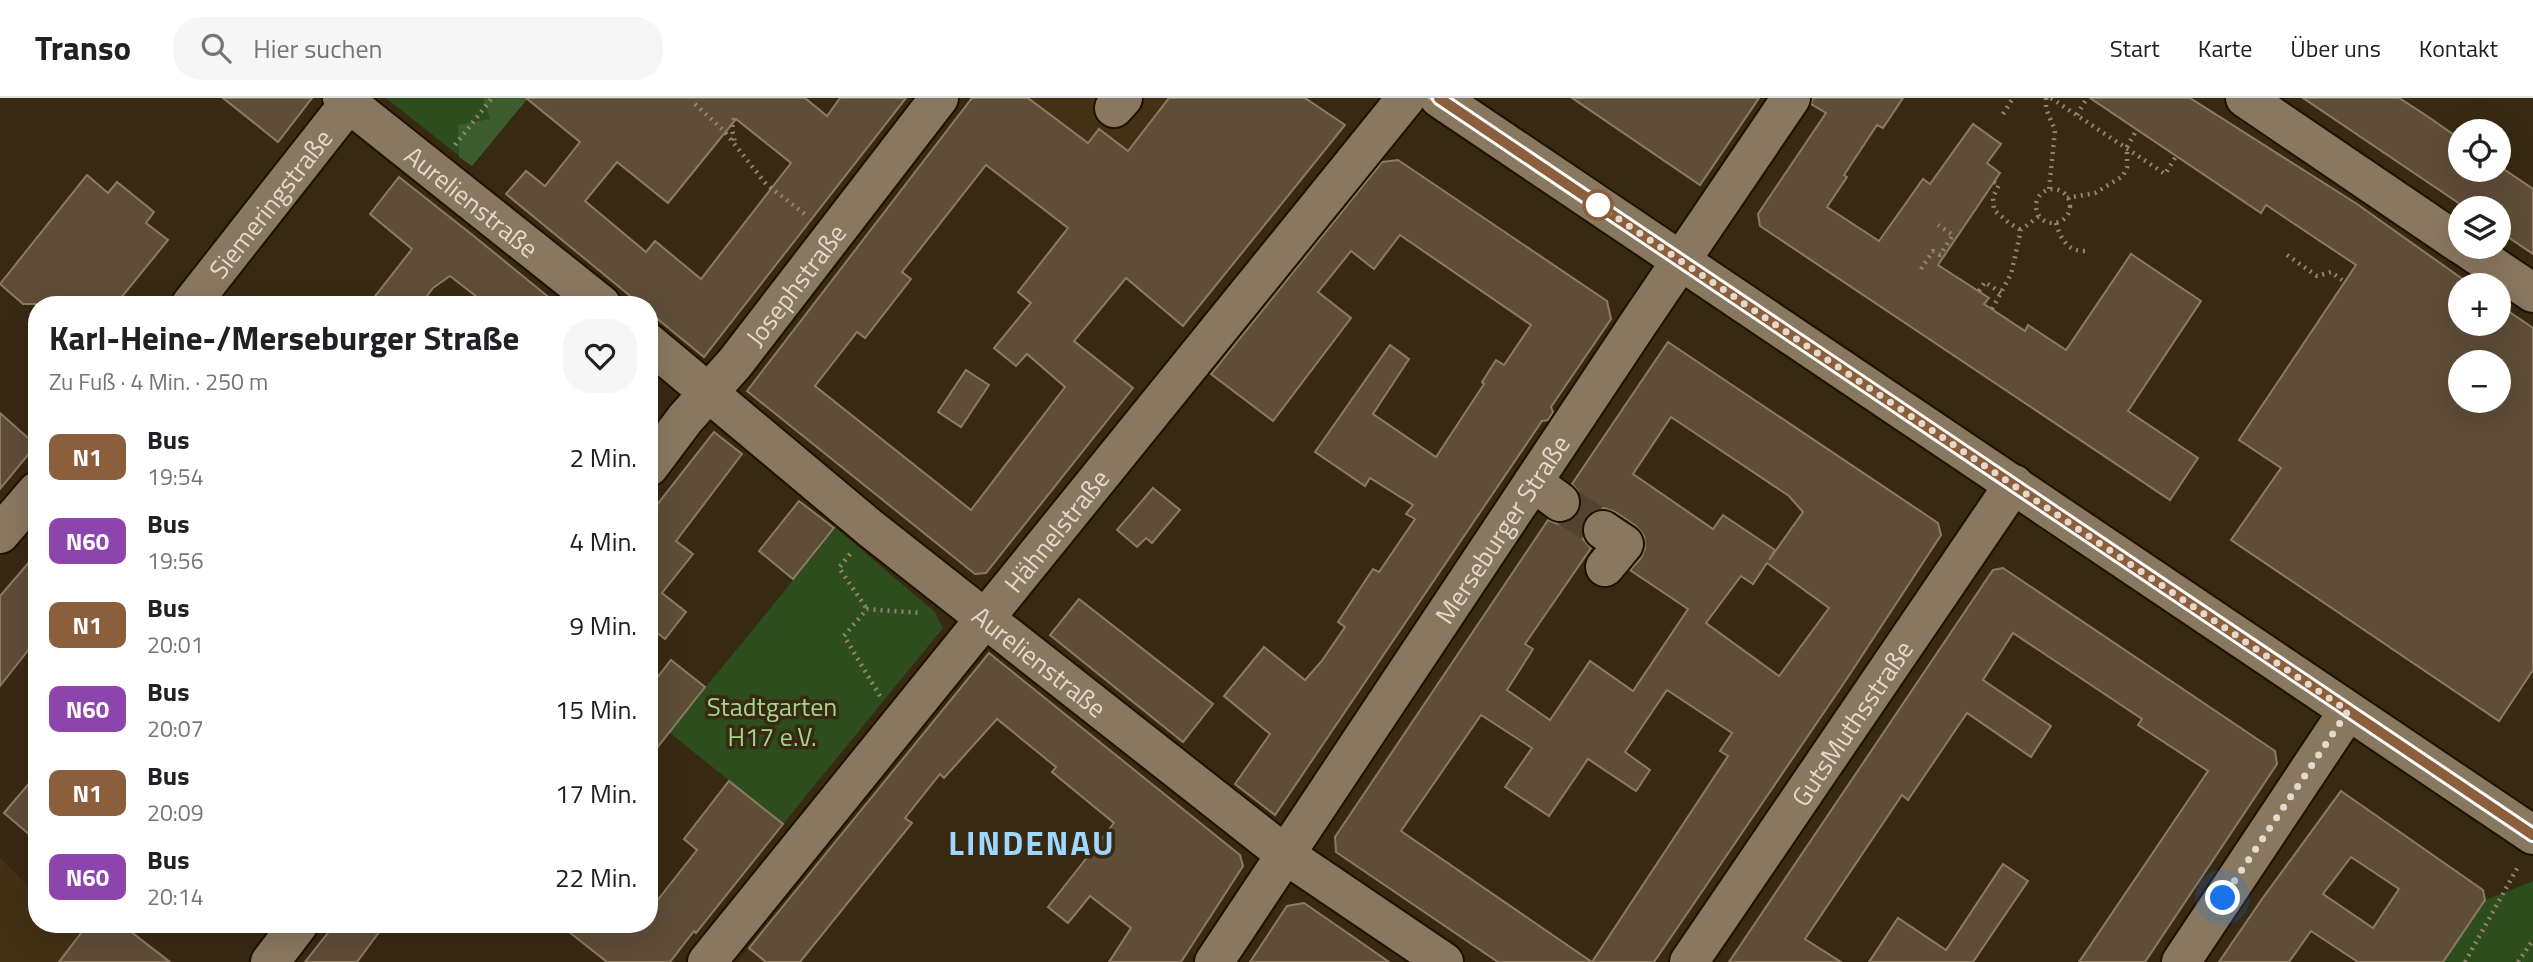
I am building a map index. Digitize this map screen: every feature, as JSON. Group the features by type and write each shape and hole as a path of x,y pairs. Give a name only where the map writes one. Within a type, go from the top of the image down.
{"street":[{"name":"Josephstraße","path":"658,455 685,419 735,363 939,98"},
{"name":"Hähnelstraße","path":"707,962 1406,98"},
{"path":"1439,98 2348,711 2526,849"},
{"name":"Merseburger Straße","path":"1214,962 1286,855 1547,492 1681,261 1791,98"},
{"path":"2245,98 2448,235"},
{"name":"Aurelienstraße","path":"346,101 591,296"},
{"name":"Siemeringstraße","path":"197,296 346,101"},
{"path":"2483,259 2533,293"},
{"name":"Aurelienstraße","path":"658,350 870,528 1286,855 1444,962"},
{"name":"GutsMuthsstraße","path":"1689,962 2014,484"},
{"path":"0,534 28,501"},
{"path":"2180,962 2348,711"},
{"path":"270,962 292,933"}],"path":[{"path":"435,171 492,98"},
{"path":"2003,114 2012,98"},
{"path":"2049,190 2055,130 2046,109 2049,98 2165,174 2177,155"},
{"path":"2077,115 2087,98"},
{"path":"695,104 724,131 766,184 812,220"},
{"path":"734,118 732,129 735,148"},
{"path":"2067,198 2095,193 2123,176 2127,167 2126,147 2137,128"},
{"path":"1994,182 1999,185 1993,197 1994,210 2021,230"},
{"path":"2049,190 2060,191 2070,204 2067,215 2056,223 2048,222 2039,216 2036,206 2040,195 2049,190"},
{"path":"1993,309 2011,274 2021,230 2039,216"},
{"path":"2056,223 2069,247 2085,251"},
{"path":"1921,269 1933,251 1940,255 1953,235 1938,225"},
{"path":"2287,255 2317,276 2331,272 2342,280"},
{"path":"1979,291 1985,282 2001,293"},
{"path":"839,568 867,609"},
{"path":"867,609 932,614"},
{"path":"867,609 844,636 883,701 903,718"},
{"path":"2465,962 2526,849"},
{"path":"2518,962 2533,940"}],"shaded area":[{"path":"972,98 1169,98 1068,228 945,134"},
{"path":"0,858 28,886 28,933 76,933 79,936 59,962 0,962"},
{"path":"749,948 767,962 738,962"}],"green space":[{"path":"386,98 528,98 472,166"},
{"path":"483,98 528,98 472,166 459,157 458,125 490,119"},
{"name":"Stadtgarten H17 e.V.","path":"836,528 935,612 943,628 783,824 669,732"},
{"path":"2533,881 2533,962 2443,962 2485,900"}],"building":[{"path":"223,98 312,98 278,142"},
{"path":"526,98 805,98 827,116 840,98 906,98 704,357 658,319 658,296 630,296 506,194 526,171 545,186 580,142","holes":["736,119 791,163 701,279 655,241 646,252 585,201 617,162 668,203"]},
{"path":"972,98 1028,98 1088,143 1099,129 1128,151 1169,98 1305,98 1345,125 1183,326 1126,278 1074,341 1133,388 986,573 975,574 747,391","holes":["986,165 1068,228 1018,292 1031,303 994,348 1016,366 1027,354 1065,387 971,510 815,386 857,332 865,338 911,279 902,272"]},
{"path":"1572,98 1759,98 1700,185"},
{"path":"1813,98 1903,98 1883,128 1877,125 1844,175 1847,177 1827,207 1879,241 1923,179 1930,184 1973,124 2001,144 1987,163 2000,173 1938,265 1989,298 1984,304 2025,331 2028,325 2066,350 2131,254 2201,301 2128,411 2198,458 2170,500 1760,226 1758,214 1826,113 1811,104"},
{"path":"2090,98 2190,98 2357,204 2454,273 2448,273 2448,336 2511,336 2511,313 2533,328 2533,670 2499,721 2231,540 2281,468 2239,440 2356,265 2266,205 2261,213"},
{"path":"2303,98 2399,98 2424,114 2448,131 2448,182 2511,182 2511,174 2533,189 2533,254 2511,239 2511,196 2448,196"},
{"path":"1398,160 1607,301 1611,319 1551,407 1553,412 1548,420 1542,421 1275,815 1235,784 1270,734 1224,696 1264,647 1305,680 1345,627 1338,622 1373,569 1379,572 1415,519 1406,514 1413,505 1370,478 1365,486 1315,452 1390,345 1409,359 1373,414 1436,457 1484,384 1482,382 1496,360 1504,365 1531,325 1400,235 1374,269 1351,251 1318,292 1351,318 1273,421 1211,374 1382,162"},
{"path":"87,175 108,193 117,182 154,212 146,223 168,240 122,296 28,296 28,304 23,304 0,284"},
{"path":"399,177 547,296 476,296 450,276 427,296 375,296 412,249 370,214"},
{"path":"1668,342 1938,523 1941,535 1654,962 1592,962 1498,962 1336,852 1335,837 1548,520 1558,524 1568,522 1578,514 1582,504 1580,494 1572,484","holes":["1671,417 1789,496 1803,512 1769,560 1775,550 1723,515 1713,529 1633,474","1604,508 1636,526 1644,536 1645,548 1641,558 1630,570 1688,609 1633,691 1590,661 1550,720 1507,690 1533,649 1525,644 1591,548 1583,539 1581,529 1585,518 1593,511","1767,563 1829,608 1779,676 1706,623 1741,576 1753,584","1667,690 1732,733 1720,751 1728,756 1592,962 1401,831 1481,715 1532,748 1505,787 1549,816 1588,759 1636,791 1650,770 1625,752"]},
{"path":"966,370 989,385 961,427 938,412"},
{"path":"0,413 28,438 28,455 0,489"},
{"path":"714,432 742,454 676,541 693,554 662,593 686,612 665,639 658,633 658,504"},
{"path":"1153,488 1180,510 1152,543 1146,538 1137,547 1117,530"},
{"path":"799,501 834,528 793,579 759,551"},
{"path":"28,563 28,650 0,686 0,596"},
{"path":"2003,568 2275,751 2277,764 2145,962 2079,962 2208,771 2138,725 2142,719 2013,633 1983,680 2051,726 2031,757 1967,713 1908,800 1902,795 1805,939 1841,962 1729,962 1993,570"},
{"path":"1079,599 1213,704 1183,742 1050,635"},
{"path":"989,653 1240,855 1243,866 1181,962 1109,962 1131,928 1090,896 1068,923 1048,907 1114,823 1052,772 1056,767 997,719 944,778 940,774 905,818 912,823 800,962 766,962 749,948"},
{"path":"671,660 705,687 658,747 658,677"},
{"path":"729,781 783,824 670,962 607,962 570,933 658,933 658,900 697,850 684,839"},
{"path":"28,785 28,833 4,813"},
{"path":"2341,791 2483,890 2485,900 2443,962 2358,962 2311,931 2289,962 2219,962","holes":["2351,857 2399,889 2373,928 2323,894"]},
{"path":"2003,864 2028,881 1973,962 1869,962 1898,918 1946,950"},
{"path":"1304,903 1389,962 1250,962 1287,906"},
{"path":"81,933 133,933 170,962 59,962"},
{"path":"328,933 378,933 357,962 305,962"}],"tunnel":[{"path":"1560,502 1603,530"}],"tram line":[{"path":"1429,98 2533,842"},
{"path":"1449,98 2533,828"}],"bus line":[{"name":"N1","path":"1439,98 2533,835"}],"district":[{"name":"LINDENAU","path":"1032,843"}],"route":[{"path":"1598,205 2348,711 2223,898"}]}
